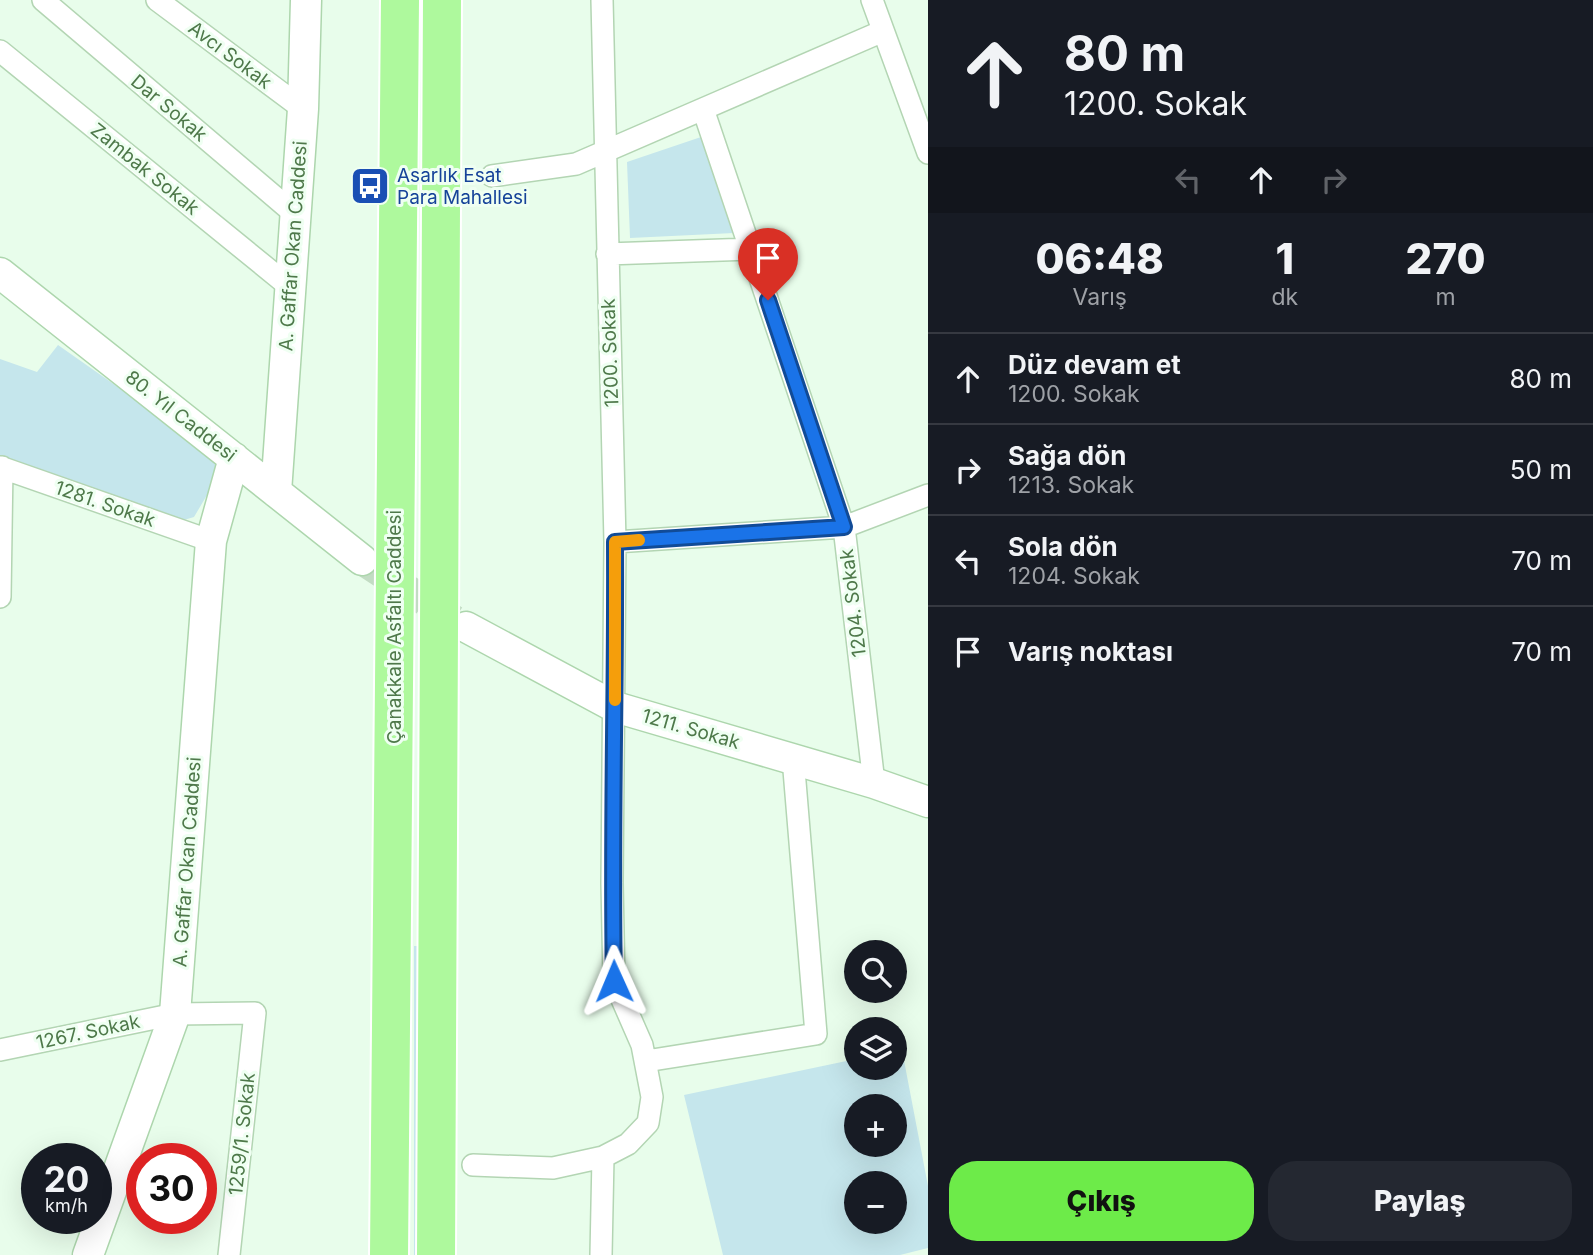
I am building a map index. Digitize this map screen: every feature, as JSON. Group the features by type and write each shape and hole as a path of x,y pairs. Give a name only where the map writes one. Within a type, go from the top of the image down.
{"highway":[{"name":"Çanakkale Asfaltı Caddesi","path":"389,1255 400,0"},
{"path":"436,1255 442,0"}],"street":[{"name":"Dar Sokak","path":"43,0 296,215"},
{"name":"Avcı Sokak","path":"157,0 303,109"},
{"name":"A. Gaffar Okan Caddesi","path":"276,492 303,109 306,0"},
{"name":"1200. Sokak","path":"602,0 615,542 612,883 614,981 642,1045 652,1097 649,1123 628,1144 603,1157"},
{"path":"872,0 928,153"},
{"path":"492,176 576,164 883,31"},
{"name":"Zambak Sokak","path":"0,51 290,287"},
{"name":"1204. Sokak","path":"704,109 844,527 874,783"},
{"path":"607,254 751,249"},
{"name":"80. Yıl Caddesi","path":"0,273 362,560"},
{"name":"A. Gaffar Okan Caddesi","path":"89,1255 176,1014 211,541 234,458"},
{"path":"0,597 1,467"},
{"name":"1281. Sokak","path":"1,467 211,541"},
{"path":"615,542 844,527 928,495"},
{"name":"1211. Sokak","path":"466,627 615,707 793,758 928,802"},
{"path":"646,1061 816,1034 793,758"},
{"name":"1267. Sokak","path":"0,1050 176,1014 255,1013"},
{"name":"1259/1. Sokak","path":"229,1255 255,1013"},
{"path":"472,1165 552,1168 603,1157 601,1255"}],"shaded area":[{"path":"701,137 734,233 630,238 627,162"},
{"path":"58,345 226,463 194,517 177,522 0,470 0,359 37,372"},
{"path":"414,946 420,946 420,1255 414,1255"},
{"path":"844,1062 844,1080 907,1080 907,1076 928,1186 928,1248 900,1255 723,1255 684,1095"}],"tunnel":[{"path":"362,560 454,620"}],"slow traffic":[{"path":"615,700 615,542 639,540"}],"place":[{"name":"Asarlık Esat Para Mahallesi","path":"370,186"}],"route":[{"path":"614,981 612,883 615,542 844,527 768,300"}]}
